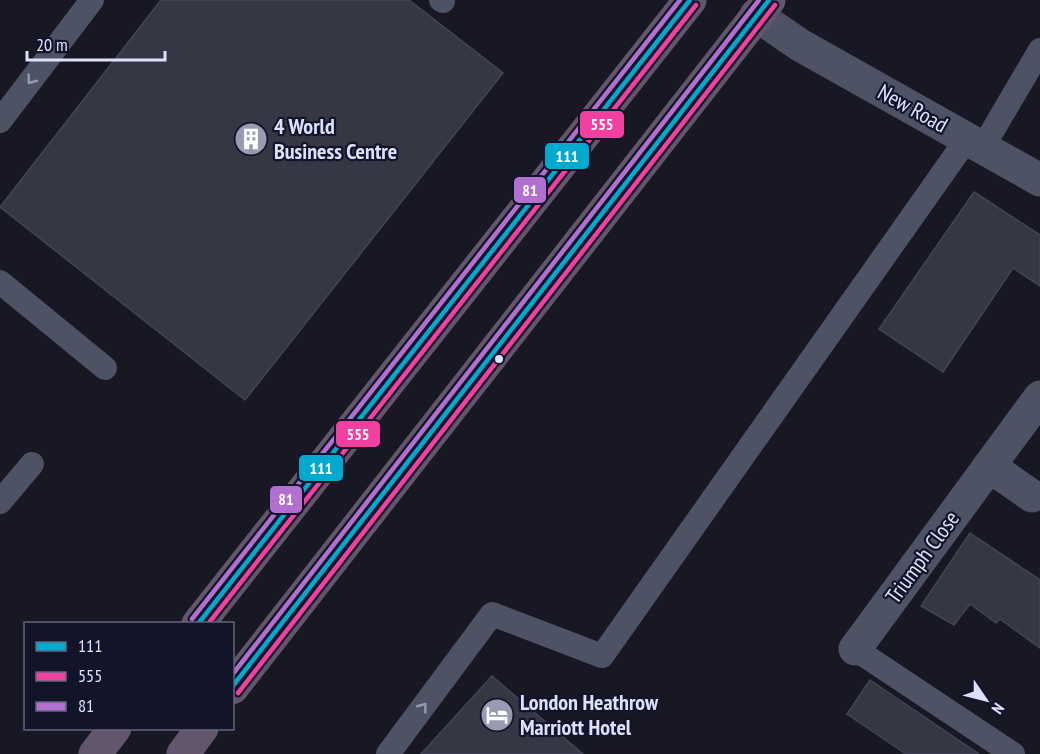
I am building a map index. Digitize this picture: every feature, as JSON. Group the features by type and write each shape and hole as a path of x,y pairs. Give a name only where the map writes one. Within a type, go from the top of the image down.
{"highway":[{"path":"200,622 690,0"},
{"path":"234,685 762,8"},
{"path":"95,754 114,730"},
{"path":"183,754 201,730"}],"street":[{"name":"New Road","path":"762,8 800,45 1040,180"},
{"name":"Triumph Close","path":"855,649 1040,397"},
{"path":"989,466 1032,496"}],"lane":[{"path":"0,121 92,0"},
{"path":"388,754 492,614 602,656 1040,50"},
{"path":"0,282 105,368"},
{"path":"0,502 32,464"},
{"path":"855,649 1013,754"}],"building":[{"name":"4 World Business Centre","path":"161,0 409,0 503,73 245,400 0,207"},
{"path":"974,192 1040,235 1040,286 1013,268 943,372 879,329"},
{"path":"970,533 1040,580 1040,648 1000,619 996,623 970,604 954,625 921,606"},
{"name":"London Heathrow Marriott Hotel","path":"492,676 583,754 421,754"},
{"path":"870,680 979,754 906,754 847,714"}],"transit line":[{"name":"81","path":"192,619 680,0"},
{"name":"111","path":"200,622 690,0"},
{"name":"81","path":"234,672 759,0"},
{"name":"111","path":"234,684 769,0"},
{"name":"555","path":"210,622 696,5"},
{"name":"555","path":"238,693 775,5"}],"place":[{"name":"4 World Business Centre","path":"251,139"},
{"name":"London Heathrow Marriott Hotel","path":"497,715"}]}
